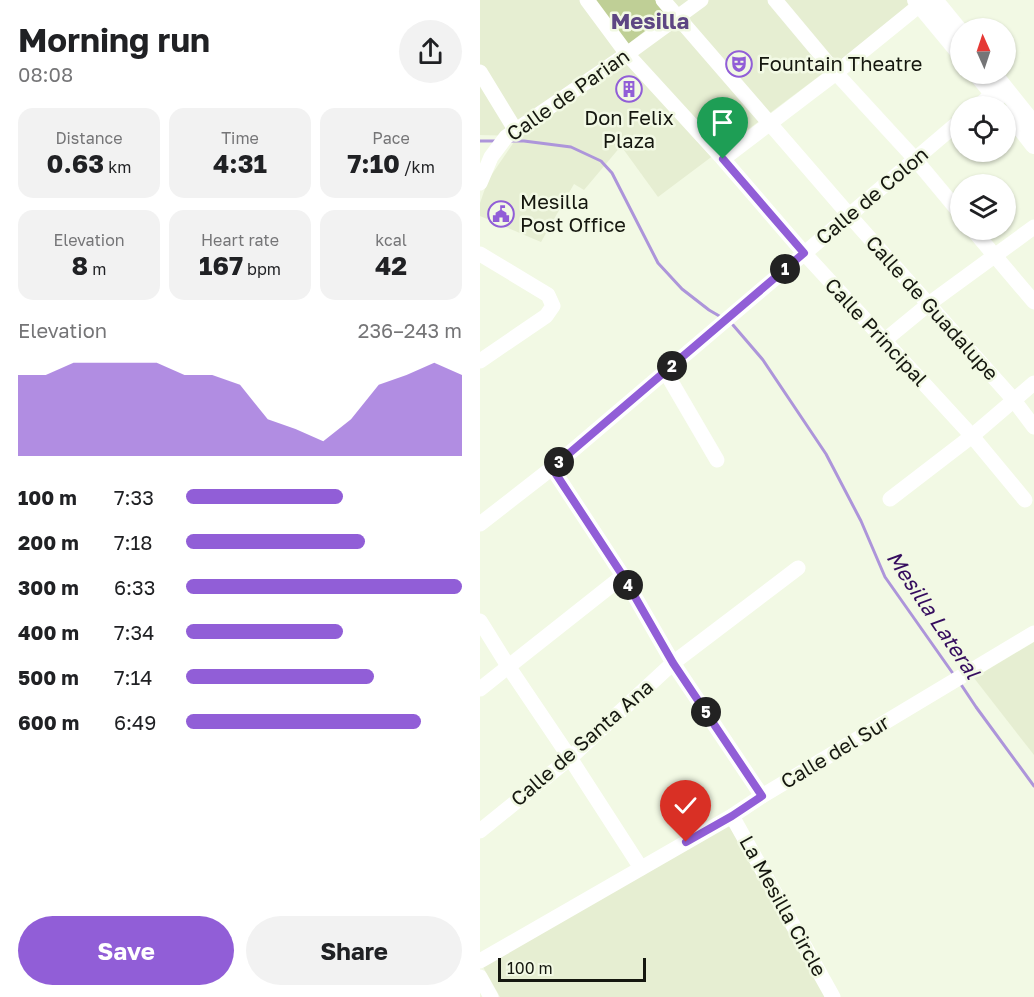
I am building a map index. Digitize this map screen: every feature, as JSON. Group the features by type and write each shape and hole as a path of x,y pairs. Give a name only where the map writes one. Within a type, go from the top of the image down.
{"main road":[{"path":"924,1 950,23"},
{"path":"924,1 950,39"},
{"path":"1000,93 1034,125"},
{"path":"1000,93 1034,145"}],"street":[{"name":"Calle Principal","path":"587,0 627,54 723,159 804,253 972,435 1025,500"},
{"name":"Calle de Guadalupe","path":"663,0 849,215 930,303 1013,399 1034,427"},
{"name":"Calle de Parian","path":"480,183 484,171 506,137 701,0"},
{"path":"776,0 836,73 950,201"},
{"path":"723,159 836,73 924,1"},
{"path":"480,72 516,131"},
{"name":"Calle de Colon","path":"480,524 552,468 950,129"},
{"path":"885,340 930,303 1034,227"},
{"path":"981,240 1034,302"},
{"path":"480,254 548,295 554,306 546,316 480,361"},
{"path":"665,371 717,460"},
{"path":"890,499 972,435 1034,382"},
{"path":"552,468 623,576 673,663 762,796"},
{"name":"Calle de Santa Ana","path":"480,831 570,758 673,663 798,568"},
{"path":"480,689 623,576"},
{"path":"480,621 641,868"},
{"name":"Calle del Sur","path":"480,961 732,816 1034,633"},
{"name":"La Mesilla Circle","path":"732,816 833,997"},
{"path":"481,980 491,997"}],"shaded area":[{"path":"480,0 912,0 915,4 658,197 621,146 584,190 574,184 541,242 480,216 480,203 488,180 518,136 480,135"},
{"path":"1034,642 1034,755 974,678"},
{"path":"728,824 831,997 500,997 483,967"}],"green space":[{"path":"594,0 655,0 667,14 628,44"}],"waterway":[{"path":"480,141 496,141"},
{"path":"512,141 571,147 601,161 612,173 658,263 682,289 721,317"},
{"name":"Mesilla Lateral","path":"733,325 763,360 826,454 861,521 885,577 954,675"},
{"name":"Mesilla Lateral","path":"960,683 1034,786"}],"place":[{"name":"Fountain Theatre","path":"739,64"},
{"name":"Don Felix Plaza","path":"629,89"},
{"name":"Mesilla Post Office","path":"501,214"}],"district":[{"name":"Mesilla","path":"650,21"}],"route":[{"path":"686,842 762,796 673,663 623,576 552,468 804,253 723,159"}]}
